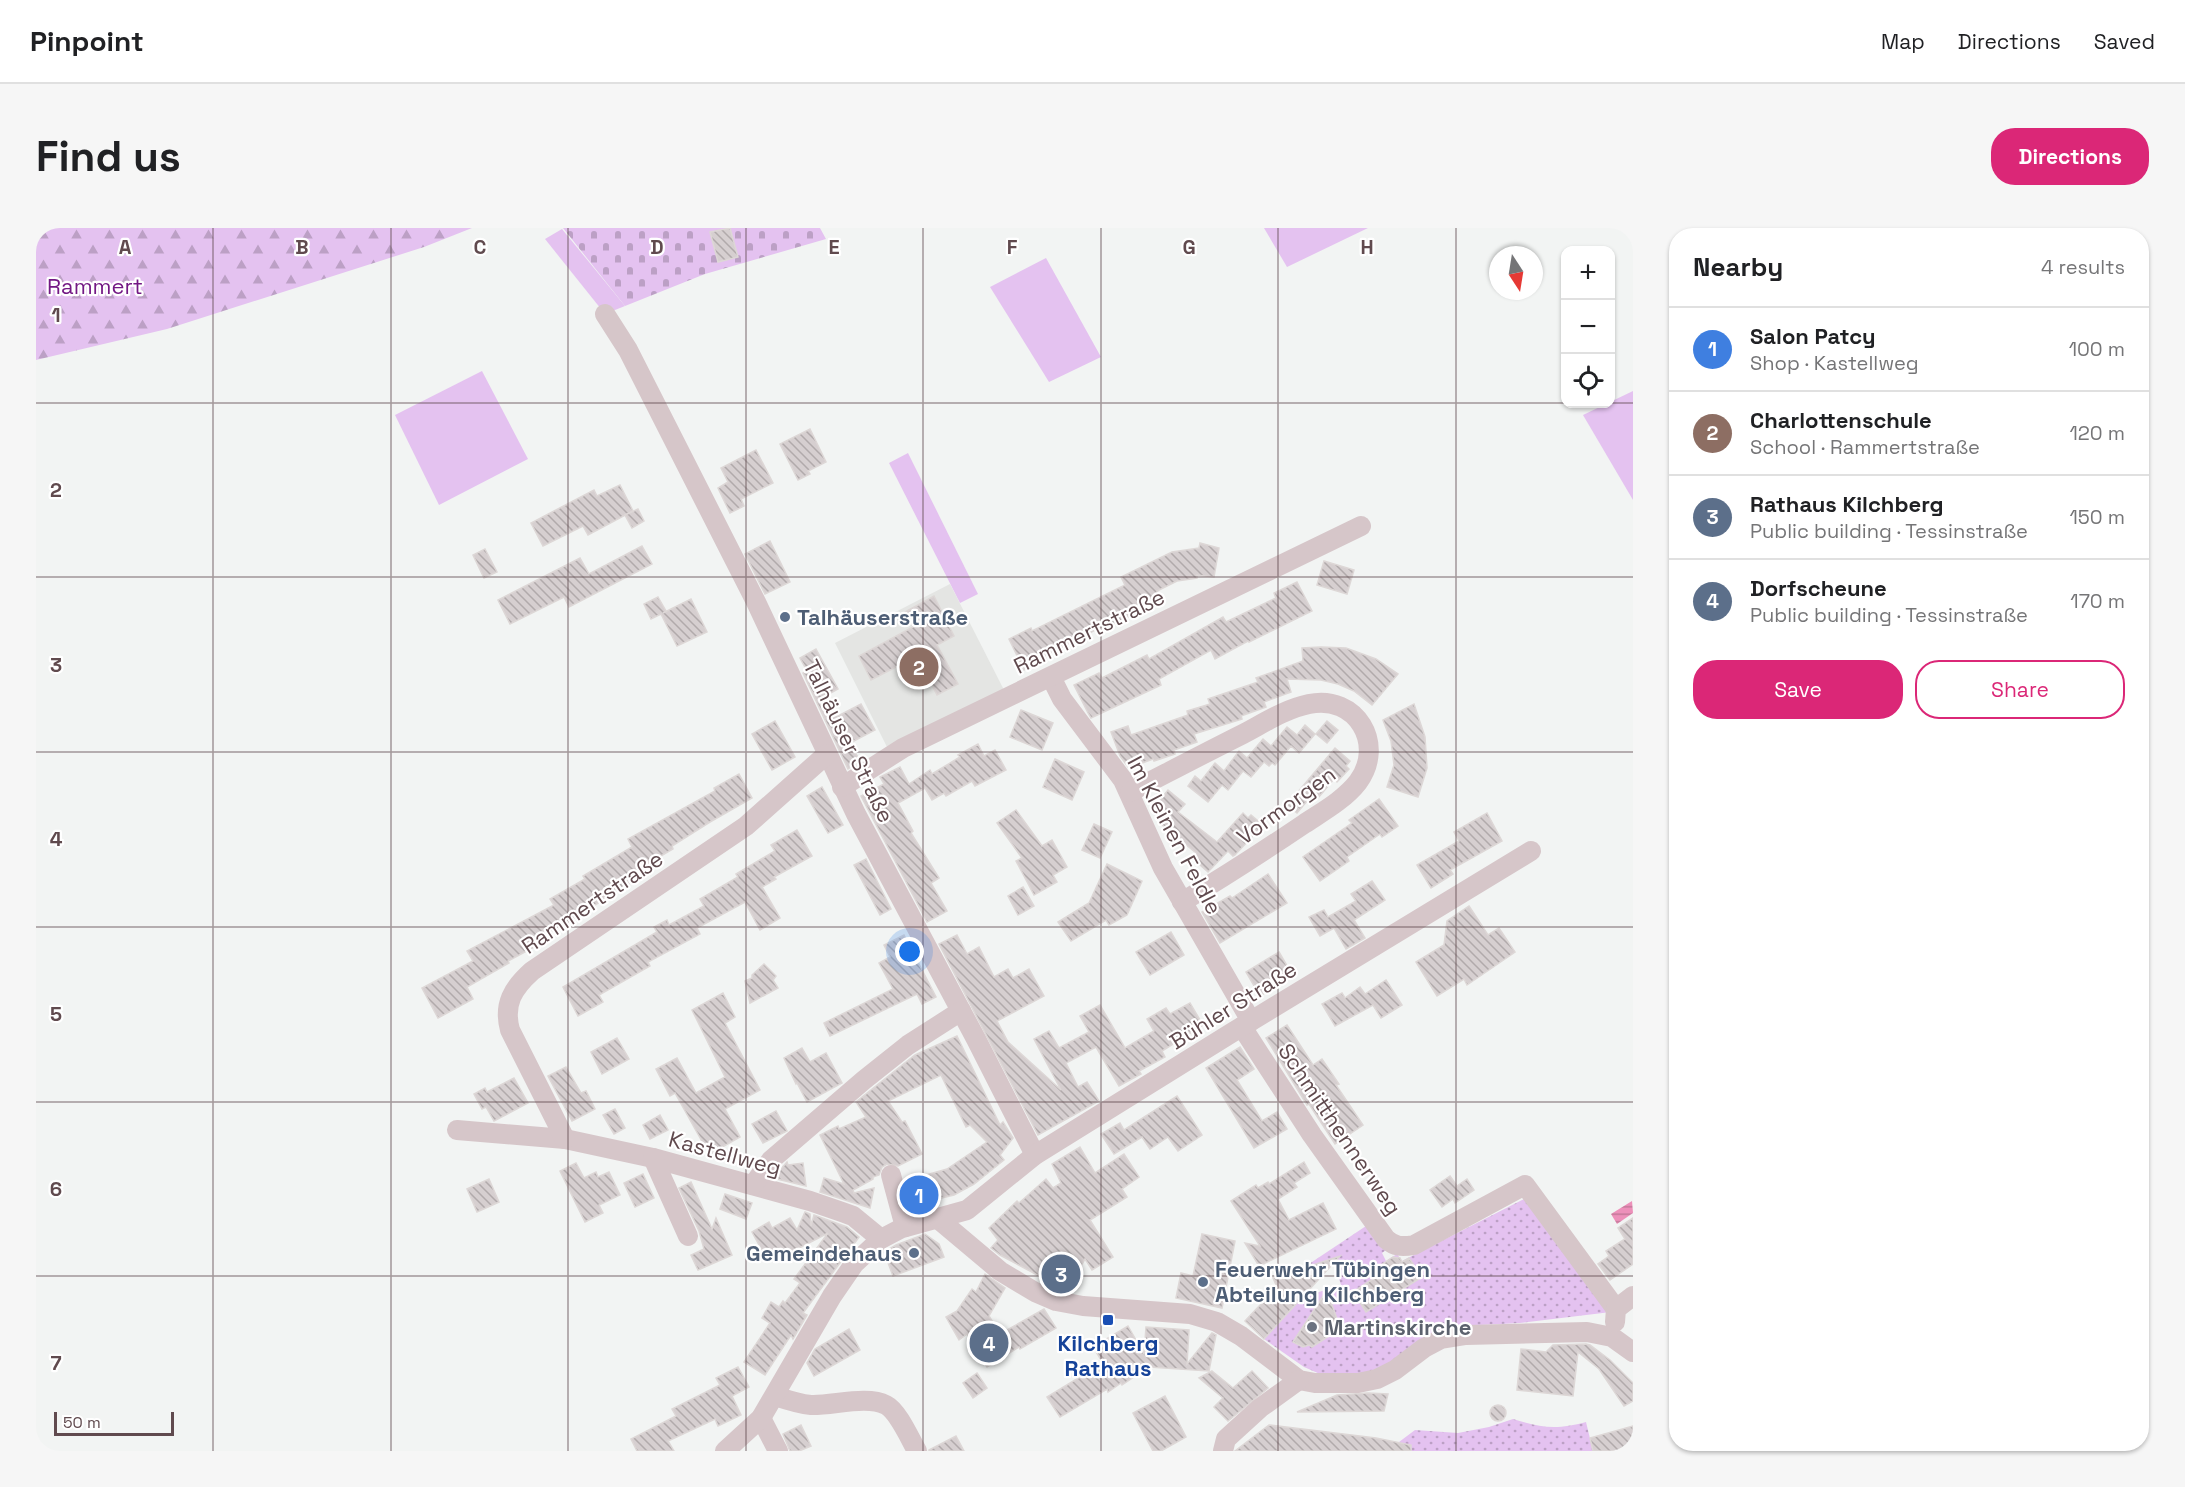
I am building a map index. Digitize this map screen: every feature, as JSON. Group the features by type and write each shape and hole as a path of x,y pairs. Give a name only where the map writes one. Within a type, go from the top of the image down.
{"street":[{"name":"Talhäuser Straße","path":"605,314 628,350 756,602 842,787 1035,1155"},
{"name":"Rammertstraße","path":"842,787 903,748 1361,526"},
{"name":"Im Kleinen Feldle","path":"1051,676 1062,699 1114,767 1130,792 1158,859 1246,1024"},
{"name":"Vormorgen","path":"1130,792 1307,704 1329,702 1341,706 1357,719 1368,738 1369,759 1365,771 1356,784 1328,808 1281,840 1182,902"},
{"name":"Rammertstraße","path":"565,1139 510,1030 507,1007 518,984 532,971 746,826 827,754"},
{"name":"Bühler Straße","path":"967,1210 1035,1155 1531,852"},
{"path":"753,1185 771,1160 864,1080 908,1045 961,1011"},
{"name":"Schmitthennerweg","path":"1246,1024 1317,1144 1392,1245 1403,1247 1414,1245 1525,1185 1616,1310"},
{"name":"Kastellweg","path":"457,1130 565,1139 653,1158 810,1201 853,1216 881,1239"},
{"path":"653,1158 688,1236"},
{"path":"891,1175 905,1227"},
{"path":"725,1451 761,1418 831,1296 854,1264 881,1239 905,1227 967,1210 973,1247"},
{"path":"937,1218 1000,1271 1035,1292 1056,1301 1103,1308 1190,1314 1217,1322 1250,1342 1299,1380 1315,1383 1358,1383 1377,1379 1395,1370 1424,1348 1441,1339 1466,1335 1553,1331 1587,1332 1612,1337 1633,1352"},
{"path":"1612,1337 1616,1310 1633,1296"},
{"path":"1223,1451 1226,1439 1260,1408 1299,1380"},
{"path":"775,1396 812,1405 874,1401 887,1405 895,1413 917,1451"},
{"path":"761,1418 778,1451"}],"shaded area":[{"path":"950,584 1004,690 888,749 835,643"},
{"path":"1632,1201 1633,1213 1617,1224 1611,1214"}],"green space":[{"name":"Rammert","path":"36,228 472,228 424,247 167,329 36,360"},
{"path":"563,228 820,228 826,239 705,274 625,306"},
{"path":"1264,228 1368,228 1287,267"},
{"path":"562,229 625,306 605,314 545,239"},
{"path":"1046,258 1101,357 1049,382 990,287"},
{"path":"482,371 528,459 439,505 395,415"},
{"path":"1633,391 1633,500 1583,415 1598,408 1615,408 1615,400"},
{"path":"908,453 978,594 960,603 889,463"},
{"path":"1526,1198 1611,1312 1520,1323 1460,1326 1439,1331 1404,1351 1391,1363 1354,1378 1320,1374 1304,1367 1264,1339 1303,1297 1341,1285 1333,1259 1300,1270 1369,1224 1386,1250 1382,1253 1386,1261 1397,1254 1402,1261"},
{"path":"1513,1419 1549,1427 1586,1422 1593,1451 1394,1451 1399,1442 1415,1430 1458,1433 1489,1427"}],"building":[{"path":"730,228 738,257 718,262 710,232"},
{"path":"810,429 826,462 808,471 810,474 798,480 780,444"},
{"path":"756,450 773,483 741,499 744,506 730,513 718,488 728,482 721,468"},
{"path":"620,485 633,511 588,535 583,526 543,546 531,523 594,490 597,496"},
{"path":"638,509 644,521 632,528 625,515"},
{"path":"770,541 790,582 765,594 745,554"},
{"path":"1200,543 1219,548 1214,577 1197,575 1197,578 1177,581 1157,591 1159,594 1127,610 1130,616 1103,630 1101,627 1045,656 1046,659 1024,670 1009,639 1031,628 1032,631 1125,585 1121,577 1172,552 1199,548"},
{"path":"642,546 652,564 569,607 564,597 510,624 498,600 580,558 589,574"},
{"path":"485,549 497,572 484,578 473,555"},
{"path":"1324,561 1354,570 1347,594 1317,585"},
{"path":"1297,582 1312,611 1215,659 1211,650 1159,679 1161,685 1091,718 1074,685 1099,673 1102,678 1147,655 1149,659 1223,617 1226,622 1276,598 1274,593"},
{"path":"934,596 954,636 937,645 958,684 937,695 917,656 871,680 859,656 913,627 905,612"},
{"path":"658,597 666,611 663,613 691,599 707,632 677,646 661,614 651,619 644,604"},
{"path":"1302,648 1346,648 1376,659 1398,674 1372,705 1354,691 1338,684 1321,680 1287,679 1291,692 1264,702 1266,707 1241,716 1242,719 1194,734 1197,742 1174,750 1175,754 1129,768 1120,756 1111,732 1128,726 1131,735 1188,715 1187,711 1210,704 1208,699 1258,682 1256,678 1303,661"},
{"path":"816,649 838,689 827,695 838,716 861,704 875,730 850,743 860,761 848,769 803,673 807,671 800,658"},
{"path":"1414,704 1425,737 1427,768 1418,797 1387,787 1394,765 1391,741 1383,720"},
{"path":"1021,710 1053,723 1042,750 1010,737"},
{"path":"775,721 795,757 772,770 752,734"},
{"path":"1327,721 1338,730 1327,743 1316,734"},
{"path":"1305,725 1315,734 1299,753 1291,746 1275,765 1272,763 1269,766 1264,762 1251,777 1243,771 1228,790 1222,785 1208,802 1188,786 1195,776 1201,781 1215,763 1224,771 1239,751 1247,758 1263,739 1271,746 1287,727 1297,735"},
{"path":"978,744 984,756 995,750 1006,770 975,786 972,781 946,796 944,793 932,800 925,788 898,803 913,831 911,833 939,878 931,883 947,911 927,922 861,796 884,784 880,777 900,767 909,784 930,770 932,774"},
{"path":"1335,748 1350,761 1346,766 1349,769 1337,782 1334,779 1318,798 1313,794 1297,813 1287,805"},
{"path":"1055,759 1084,772 1072,800 1043,787"},
{"path":"739,774 752,798 710,822 672,846 673,849 625,877 629,884 548,934 551,938 467,987 473,999 438,1018 422,988 473,961 467,951 554,905 550,899 585,879 583,876 632,847 628,839 715,791 714,788"},
{"path":"822,787 843,825 828,833 807,796"},
{"path":"1168,790 1185,804 1178,812 1217,842 1243,813 1248,818 1251,815 1263,825 1235,855 1233,856 1228,851 1208,872 1192,858 1196,853 1161,824 1164,820 1152,810"},
{"path":"1379,799 1398,826 1382,837 1380,834 1347,857 1349,861 1320,881 1303,857 1352,823 1349,820"},
{"path":"1016,810 1042,846 1052,840 1067,867 1053,875 1057,882 1034,895 1016,861 1022,858 997,823"},
{"path":"1487,813 1502,841 1450,870 1453,874 1431,888 1417,865 1459,841 1454,832"},
{"path":"1094,824 1112,832 1100,858 1082,850"},
{"path":"797,830 812,856 774,877 776,879 762,887 780,918 760,930 745,902 697,928 700,934 648,962 650,966 599,995 603,1002 578,1016 563,987 657,932 654,927 667,920 669,925 704,906 700,899 738,877 736,874 775,851 771,845"},
{"path":"866,859 891,909 880,915 854,865"},
{"path":"1107,864 1142,881 1127,915 1109,925 1106,920 1071,941 1058,922 1089,903"},
{"path":"1268,874 1287,903 1220,943 1202,912 1230,896 1232,898"},
{"path":"1372,881 1385,900 1354,920 1365,938 1346,949 1334,928 1320,936 1309,917 1324,910 1328,917 1356,901 1351,894"},
{"path":"1023,887 1034,906 1018,915 1008,896"},
{"path":"1469,906 1488,935 1499,928 1515,952 1467,985 1464,979 1437,996 1416,962 1444,945 1447,921"},
{"path":"1171,932 1184,955 1150,975 1136,952"},
{"path":"904,935 936,997 922,1004 917,994 830,1036 824,1023 893,989 879,963 890,957 884,945"},
{"path":"957,935 967,954 979,947 994,977 1008,969 1013,978 1029,969 1044,996 997,1021 1008,1042 1061,1090 1034,1039 1049,1031 1059,1048 1089,1032 1080,1016 1100,1005 1125,1048 1154,1031 1147,1019 1166,1008 1170,1014 1190,1003 1203,1025 1162,1051 1165,1057 1139,1071 1141,1074 1119,1086 1096,1047 1066,1063 1078,1087 1087,1082 1099,1101 1038,1135 939,944"},
{"path":"1279,952 1293,976 1260,996 1246,972"},
{"path":"764,964 776,976 773,980 778,988 750,1003 745,981 752,978 752,975"},
{"path":"1386,980 1402,1005 1381,1018 1373,1005 1335,1026 1322,1004 1342,993 1345,998 1360,987 1365,994"},
{"path":"723,993 735,1017 725,1023 760,1090 725,1109 740,1137 712,1153 707,1143 704,1145 675,1093 670,1096 656,1069 677,1058 696,1093 725,1077 692,1010"},
{"path":"1287,1025 1313,1065 1322,1059 1339,1084 1336,1085 1363,1125 1335,1144 1309,1104 1307,1105 1266,1038"},
{"path":"957,1036 1000,1125 1003,1122 1013,1138 1000,1155 1004,1160 974,1184 954,1195 912,1205 905,1181 947,1169 987,1142 970,1125 966,1127 941,1075 888,1101 902,1122 905,1121 922,1154 898,1166 887,1164 882,1167 879,1175 853,1190 854,1193 874,1188 870,1208 820,1192 824,1178 844,1184 820,1135 838,1126 839,1129 866,1117 856,1102 915,1055"},
{"path":"617,1038 629,1059 602,1074 591,1052"},
{"path":"1240,1047 1254,1069 1237,1080 1262,1121 1277,1112 1287,1129 1254,1148 1206,1068"},
{"path":"802,1048 810,1062 826,1053 842,1083 807,1102 784,1058"},
{"path":"566,1067 581,1093 586,1091 595,1109 572,1121 548,1076"},
{"path":"514,1078 528,1103 494,1121 486,1107 482,1109 474,1094 485,1088 487,1092"},
{"path":"1177,1096 1202,1135 1178,1151 1168,1137 1150,1149 1142,1137 1114,1154 1101,1134 1120,1123 1124,1130"},
{"path":"615,1109 625,1128 614,1134 603,1115"},
{"path":"776,1111 787,1131 763,1143 752,1124"},
{"path":"660,1115 668,1130 650,1139 643,1125"},
{"path":"1080,1147 1095,1173 1124,1154 1139,1177 1122,1189 1127,1197 1090,1220 1113,1257 1092,1270 1085,1259 1067,1291 991,1248 998,1240 989,1228 1017,1201 1019,1203 1046,1179 1053,1188 1061,1183 1052,1164"},
{"path":"787,1162 788,1165 803,1163 806,1186 773,1178"},
{"path":"1304,1162 1310,1173 1294,1183 1297,1187 1278,1199 1289,1220 1323,1203 1336,1229 1259,1266 1245,1243 1260,1246 1231,1201 1256,1185 1258,1188 1268,1182 1269,1184"},
{"path":"576,1163 584,1178 596,1172 598,1177 609,1172 620,1195 599,1205 603,1213 585,1222 560,1171"},
{"path":"643,1174 654,1198 635,1207 624,1183"},
{"path":"1450,1176 1457,1186 1467,1179 1474,1190 1455,1203 1453,1199 1442,1207 1430,1190"},
{"path":"489,1179 499,1202 477,1212 467,1189"},
{"path":"691,1182 712,1229 716,1218 732,1255 698,1270 691,1255 704,1249 699,1231 679,1188"},
{"path":"725,1194 752,1203 746,1219 720,1209"},
{"path":"805,1212 810,1214 811,1226 814,1215 847,1227 859,1237 803,1313 807,1315 793,1339 791,1335 765,1375 744,1362 770,1323 762,1318 771,1302 779,1307 783,1301 785,1303 800,1283 794,1279 828,1233 784,1256 781,1250 766,1258 752,1232 769,1222 772,1228 790,1218 797,1230"},
{"path":"1633,1218 1633,1264 1610,1280 1598,1264 1609,1256 1606,1251 1625,1239 1618,1228"},
{"name":"Gemeindehaus","path":"925,1234 939,1244 944,1257 893,1276 884,1252"},
{"path":"1202,1234 1235,1241 1222,1308 1176,1298 1181,1273 1193,1276"},
{"path":"1340,1256 1264,1339 1245,1321 1277,1287 1273,1278"},
{"path":"1393,1257 1400,1258 1402,1262 1409,1258 1422,1277 1366,1312 1353,1292 1376,1277 1372,1271"},
{"path":"985,1274 1005,1288 989,1316 1000,1334 1044,1309 1056,1328 987,1367 967,1334 959,1340 946,1317 957,1311 972,1289 976,1292"},
{"name":"Martinskirche","path":"1327,1290 1339,1325 1321,1331 1329,1336 1312,1347 1309,1345 1303,1347 1293,1342"},
{"path":"1128,1326 1144,1354 1146,1327 1189,1330 1187,1364 1212,1333 1216,1335 1209,1371 1149,1367 1122,1385 1121,1383 1108,1392 1107,1389 1060,1417 1047,1397 1103,1363 1093,1347"},
{"path":"849,1329 860,1350 814,1376 807,1363 815,1349"},
{"path":"1586,1344 1610,1360 1633,1383 1633,1401 1624,1406 1599,1369 1578,1352 1573,1396 1517,1390 1521,1349 1546,1352 1553,1345"},
{"path":"738,1367 749,1387 732,1396 741,1415 718,1426 715,1419 668,1441 674,1451 637,1451 631,1439 676,1416 672,1409 720,1385 716,1378"},
{"path":"1212,1371 1233,1388 1252,1371 1268,1388 1228,1421 1214,1407 1223,1398 1199,1378"},
{"path":"977,1373 987,1388 973,1398 963,1383"},
{"path":"1388,1394 1384,1411 1297,1412 1337,1395"},
{"path":"1165,1396 1186,1437 1161,1451 1153,1451 1133,1413"},
{"path":"1495,1405 1501,1405 1506,1413 1504,1419 1495,1421 1490,1416 1490,1410"},
{"path":"801,1425 811,1446 799,1451 790,1451 783,1434"},
{"path":"1269,1425 1376,1438 1411,1445 1411,1451 1235,1451"},
{"path":"1633,1426 1633,1451 1593,1451 1590,1438"},
{"path":"956,1436 964,1451 929,1451 929,1450"}],"place":[{"name":"Talhäuserstraße","path":"785,617"},
{"name":"Charlottenschule","path":"919,667"},
{"name":"Salon Patcy","path":"919,1195"},
{"name":"Gemeindehaus","path":"914,1253"},
{"name":"Rathaus Kilchberg","path":"1061,1274"},
{"name":"Feuerwehr Tübingen Abteilung Kilchberg","path":"1203,1282"},
{"name":"Kilchberg Rathaus","path":"1108,1320"},
{"name":"Martinskirche","path":"1312,1327"},
{"name":"Dorfscheune","path":"989,1343"}]}
